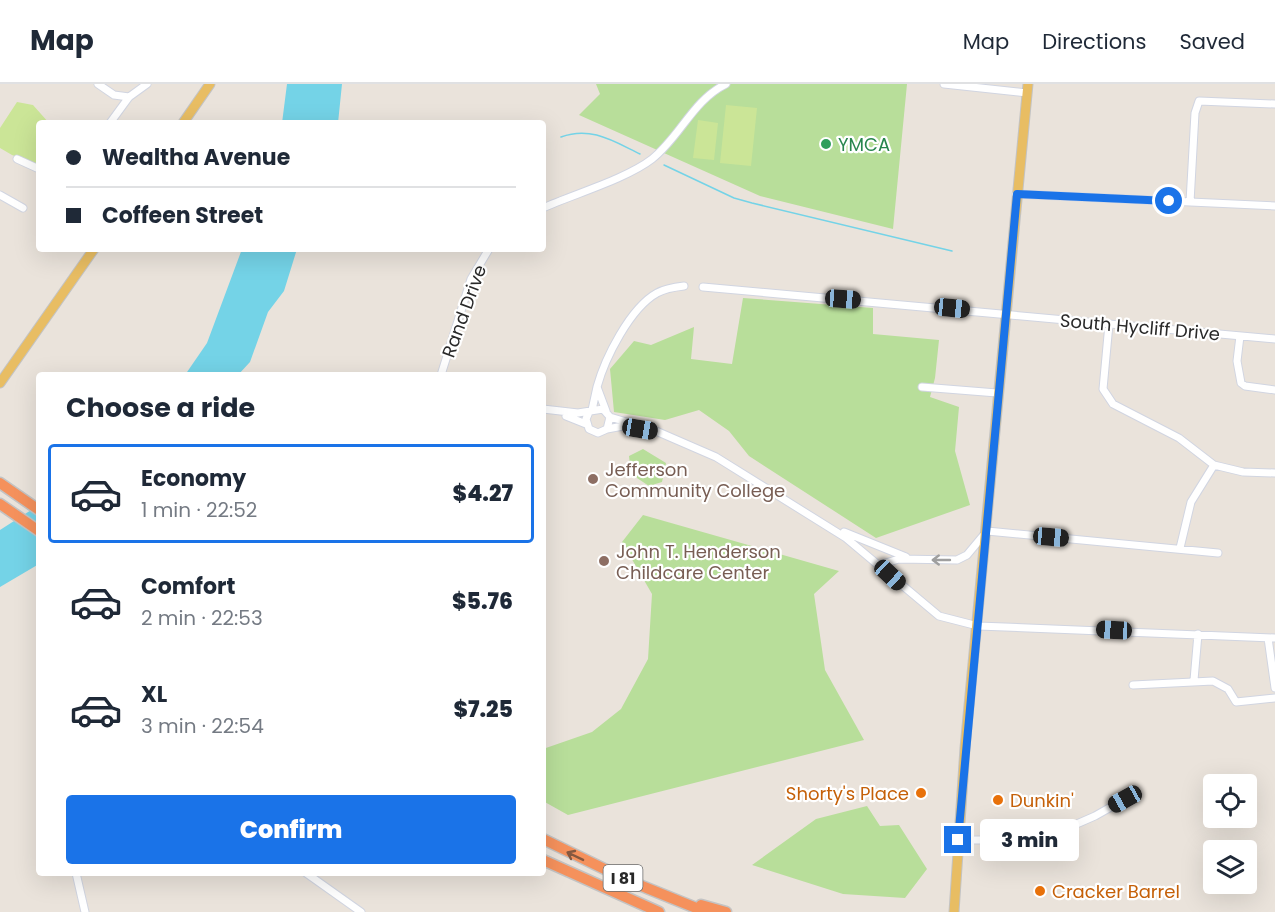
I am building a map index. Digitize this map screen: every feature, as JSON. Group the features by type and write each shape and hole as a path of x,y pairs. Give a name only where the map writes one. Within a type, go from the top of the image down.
{"highway":[{"path":"0,483 36,508"},
{"path":"4,507 36,529"},
{"name":"I 81","path":"546,840 667,897 706,912"},
{"name":"I 81","path":"546,861 659,912"},
{"path":"667,897 726,912"}],"main road":[{"path":"185,120 210,84"},
{"path":"954,912 958,840 987,531 997,393 1027,89"},
{"path":"0,383 92,252"}],"street":[{"path":"98,84 114,95 129,98"},
{"path":"112,120 129,98 147,84"},
{"path":"546,207 651,160 669,144 695,108 726,84"},
{"path":"944,84 1027,89"},
{"path":"1190,202 1195,113 1199,101 1275,104"},
{"path":"17,159 36,168"},
{"path":"1017,194 1275,206"},
{"path":"0,195 23,208"},
{"name":"Rand Drive","path":"442,372 471,279 487,252"},
{"path":"586,424 603,369 640,307 657,293 684,286"},
{"name":"South Hycliff Drive","path":"703,287 1275,339"},
{"path":"1109,324 1103,389 1118,407 1179,438 1214,465 1243,472 1275,473"},
{"path":"1240,336 1237,361 1241,383 1245,386 1275,390"},
{"path":"597,387 608,414 607,429"},
{"path":"922,387 997,393"},
{"path":"546,411 590,411 599,408 608,414 656,431 716,458 827,526 879,565 933,612 955,622 978,626 1272,638 1275,688"},
{"path":"546,412 571,416 595,432 623,426 656,431"},
{"path":"1180,548 1191,502 1214,465"},
{"path":"827,526 914,559"},
{"path":"879,565 899,559 957,560 967,555 987,531 1218,553"},
{"path":"1194,680 1198,634"},
{"path":"1133,685 1194,680 1213,681 1222,684 1236,702 1275,698"},
{"path":"958,840 1040,840 1095,816 1125,799"},
{"path":"77,876 85,912"},
{"path":"310,876 361,912"}],"green space":[{"path":"596,84 907,84 893,229 760,196 579,115 600,94"},
{"path":"17,102 33,105 46,120 36,120 36,164 0,148 0,128"},
{"path":"726,105 757,108 751,166 720,163"},
{"path":"698,120 718,123 714,160 693,158"},
{"path":"743,298 873,308 873,334 939,340 935,378 930,397 959,407 955,451 970,505 876,538 749,456 729,431 699,410 665,420 614,412 610,369 634,341 651,345 694,327 691,359 732,364"},
{"path":"643,449 666,463 662,482 649,486 631,474 629,456"},
{"path":"643,515 839,571 814,594 825,670 864,740 568,815 546,803 546,748 592,732 621,709 648,659 652,594 622,542"},
{"path":"867,806 880,826 899,825 927,869 905,898 843,894 752,865 816,819"}],"water":[{"path":"287,84 342,84 338,120 282,120"},
{"path":"241,252 296,252 284,291 268,312 250,362 241,372 187,372 207,343"},
{"path":"36,507 36,566 0,587 0,530"}],"waterway":[{"path":"561,137 582,133 602,136 640,154"},
{"path":"664,165 734,198 952,251"}],"place":[{"name":"YMCA","path":"826,144"},
{"name":"Jefferson Community College","path":"593,479"},
{"name":"John T. Henderson Childcare Center","path":"604,561"},
{"name":"Shorty's Place","path":"921,793"},
{"name":"Dunkin'","path":"998,800"},
{"name":"Cracker Barrel","path":"1040,891"}],"route":[{"path":"958,840 987,531 997,393 1017,194 1169,201"}]}
